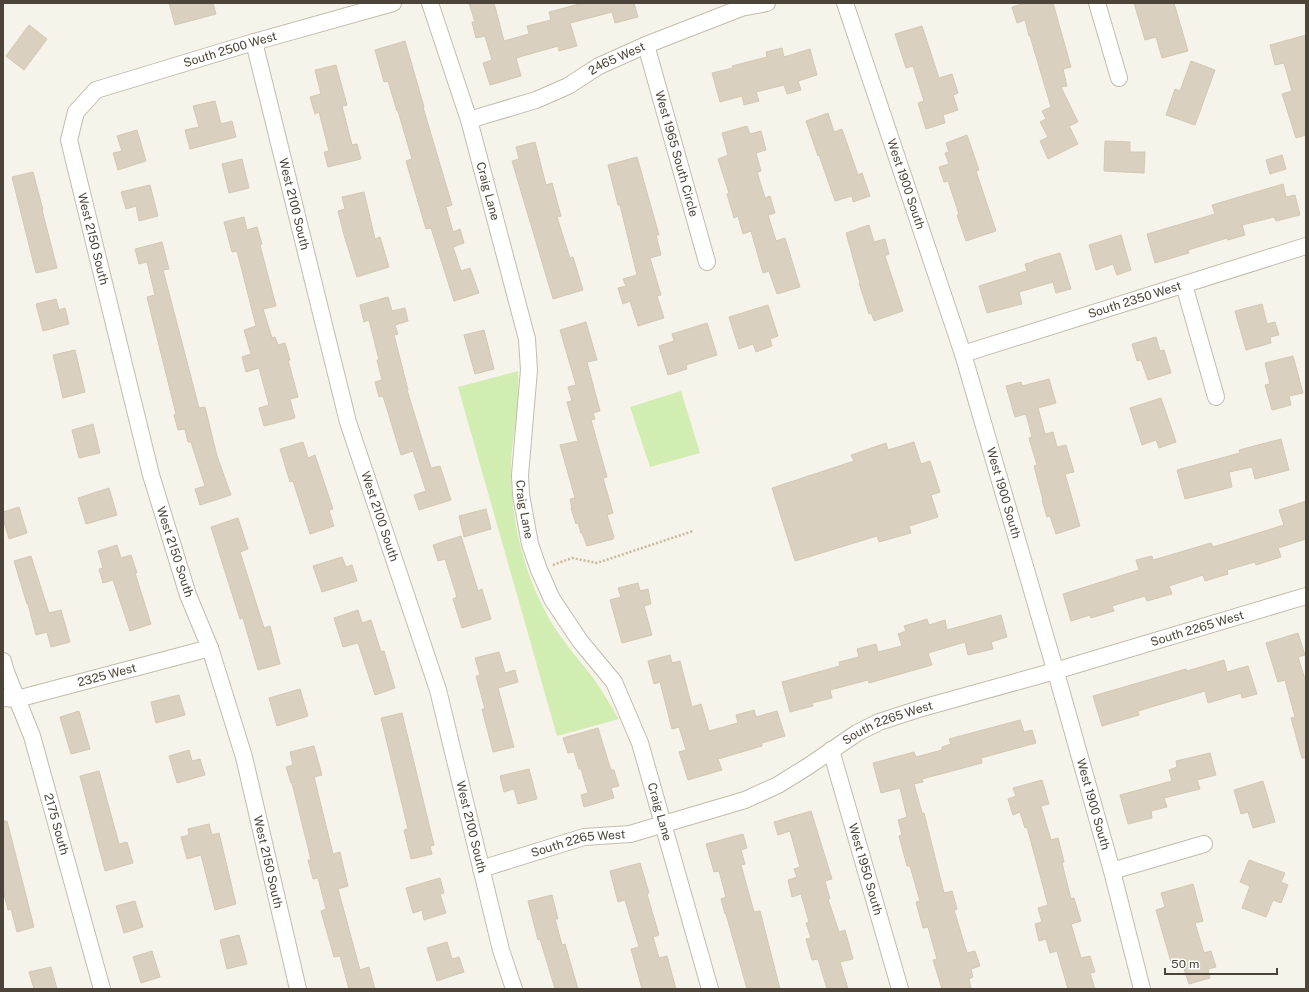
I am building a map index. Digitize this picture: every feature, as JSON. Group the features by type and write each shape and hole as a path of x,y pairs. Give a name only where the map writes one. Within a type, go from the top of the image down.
{"street":[{"name":"South 2500 West","path":"76,112 96,90 254,42 393,3"},
{"name":"Craig Lane","path":"430,3 468,120 527,339 529,370 520,475 521,495 530,544 539,570 552,598 580,641 614,682 640,743 710,989"},
{"name":"2465 West","path":"468,120 536,100 568,86 599,66 646,45 741,8 767,3"},
{"name":"West 1900 South","path":"844,3 963,354 1112,871 1142,989"},
{"path":"1097,3 1119,78"},
{"name":"West 2100 South","path":"254,42 348,422 438,690 501,950 514,989"},
{"name":"West 1965 South Circle","path":"646,45 707,262"},
{"name":"West 2150 South","path":"76,112 69,140 151,475 188,596 210,648 244,757 298,989"},
{"name":"South 2350 West","path":"963,354 1306,246"},
{"path":"1184,285 1216,397"},
{"name":"South 2265 West","path":"481,869 584,838 630,834 662,823 745,800 778,785 857,733 879,722 922,708 1055,671 1306,596"},
{"name":"2325 West","path":"10,699 210,648"},
{"name":"2175 South","path":"3,661 10,699 32,736 102,989"},
{"name":"West 1950 South","path":"831,750 900,989"},
{"path":"1112,871 1204,844"}],"path":[{"path":"539,570 572,558 597,563 693,531"}],"green space":[{"path":"518,371 518,400 511,468 513,508 526,567 533,586 551,622 565,643 591,675 619,719 557,736 458,387"},
{"path":"681,391 700,453 650,467 630,407"}],"building":[{"path":"169,3 213,3 216,14 175,25"},
{"path":"469,3 494,3 504,41 529,34 527,26 551,20 549,12 583,3 634,3 638,17 615,23 612,12 570,23 577,46 559,51 558,46 516,58 521,76 490,85 483,63 492,60 485,36 476,38 472,22 475,22"},
{"path":"1025,3 1053,3 1071,67 1063,69 1067,86 1061,87 1078,122 1069,126 1078,144 1048,159 1040,141 1048,137 1040,122 1046,119 1042,111 1051,107 1025,20 1017,23 1012,7"},
{"path":"1134,3 1174,3 1188,51 1162,58 1156,37 1145,40"},
{"path":"29,25 47,39 24,70 6,56"},
{"path":"922,26 939,78 952,74 958,93 953,95 958,110 943,115 945,123 926,129 918,103 924,101 913,66 906,68 895,34"},
{"path":"1306,35 1306,135 1296,138 1282,94 1292,91 1284,63 1275,65 1270,45"},
{"path":"405,41 452,205 446,207 453,232 460,229 464,243 453,247 461,271 470,268 479,293 454,301 431,228 426,229 406,161 412,159 388,81 384,82 375,50"},
{"path":"782,48 784,57 810,49 817,75 798,81 801,90 787,94 784,85 756,92 759,101 744,105 742,96 720,102 712,73 767,57 766,52"},
{"path":"1191,61 1215,70 1195,125 1166,115 1175,89 1180,91"},
{"path":"336,65 347,105 342,106 352,145 357,144 361,159 328,167 324,152 329,151 319,112 315,114 310,97 321,94 315,70"},
{"path":"215,101 221,124 232,121 236,137 190,149 185,130 199,127 193,106"},
{"path":"828,113 834,132 842,129 858,175 862,173 870,196 853,202 852,196 835,201 806,121"},
{"path":"747,126 750,134 761,131 766,150 756,153 761,171 757,172 765,198 770,196 775,213 768,215 776,241 785,238 800,287 777,294 769,271 763,273 751,231 743,234 738,216 734,218 727,194 729,193 718,159 728,155 722,133"},
{"path":"137,130 146,161 118,170 113,153 122,151 117,136"},
{"path":"967,135 979,170 976,171 996,231 966,241 948,181 944,182 939,167 949,164 945,153 949,152 946,143"},
{"path":"1105,141 1130,142 1130,152 1145,152 1144,173 1104,171"},
{"path":"535,142 546,185 552,183 561,216 557,217 570,258 573,257 583,290 553,299 512,161 519,159 516,147"},
{"path":"1282,155 1286,169 1270,174 1266,160"},
{"path":"637,157 659,235 656,235 661,255 650,258 661,295 657,296 664,318 638,326 630,301 623,304 618,288 626,286 623,279 637,275 620,205 618,205 608,165"},
{"path":"242,159 249,188 229,193 222,164"},
{"path":"33,172 57,268 36,273 12,177"},
{"path":"1283,184 1286,197 1295,195 1300,215 1276,221 1274,217 1242,225 1245,235 1228,240 1227,238 1188,250 1189,253 1155,263 1147,234 1215,214 1212,205"},
{"path":"150,185 158,216 139,221 136,206 126,209 121,192"},
{"path":"364,192 375,239 380,237 389,267 357,277 338,211 345,209 342,197"},
{"path":"244,217 247,230 257,227 262,244 260,245 276,306 263,309 272,338 275,337 278,345 285,343 298,397 290,399 295,418 264,426 259,408 269,405 259,368 246,372 242,357 251,354 244,330 256,326 237,251 232,252 224,222"},
{"path":"869,225 874,242 885,239 889,254 885,256 903,311 874,321 871,313 869,314 859,283 846,233"},
{"path":"1121,235 1131,270 1117,275 1113,264 1096,270 1089,245"},
{"path":"162,242 169,269 163,270 199,408 205,407 217,456 231,495 200,505 195,489 205,486 191,442 188,442 185,429 178,430 174,415 176,414 147,297 155,295 147,262 139,264 135,249"},
{"path":"1060,253 1071,289 1056,293 1053,282 1019,292 1022,304 987,313 979,286 1027,271 1025,264"},
{"path":"388,297 392,311 405,308 408,321 395,325 398,334 394,335 407,390 431,468 440,466 451,500 419,510 414,495 426,491 413,451 401,455 383,396 379,397 375,382 382,380 377,360 379,360 369,320 364,322 360,305"},
{"path":"56,299 59,310 65,308 69,324 43,331 36,304"},
{"path":"1262,304 1267,324 1275,322 1279,335 1270,337 1271,343 1246,350 1235,311"},
{"path":"768,305 778,336 770,339 772,346 756,352 753,344 739,349 729,317"},
{"path":"586,322 597,360 587,362 600,411 593,413 595,419 591,420 607,477 603,478 613,513 607,515 614,537 613,539 587,546 578,523 576,524 571,508 570,499 575,498 560,445 578,441 567,402 572,401 568,387 576,385 560,330"},
{"path":"707,323 717,355 686,365 687,369 668,375 659,346 674,341 672,334"},
{"path":"484,330 494,369 475,374 464,335"},
{"path":"1156,337 1160,351 1164,350 1171,373 1148,380 1141,360 1137,361 1132,344"},
{"path":"75,350 85,392 63,398 53,355"},
{"path":"1293,356 1303,393 1289,396 1291,405 1272,410 1265,385 1270,384 1265,363"},
{"path":"1049,379 1056,403 1038,408 1045,434 1053,432 1057,447 1066,445 1074,472 1065,474 1080,526 1056,534 1050,516 1047,517 1042,500 1034,466 1037,465 1029,438 1032,437 1026,414 1015,417 1006,386 1021,382 1022,386"},
{"path":"1161,398 1176,442 1159,448 1156,440 1142,445 1130,408"},
{"path":"93,424 100,453 79,458 72,430"},
{"path":"1281,439 1289,470 1255,479 1252,467 1229,472 1232,487 1185,499 1177,470 1240,453 1239,450"},
{"path":"303,442 308,458 315,455 333,509 329,510 334,526 310,534 293,481 290,482 280,449"},
{"path":"914,442 921,464 930,461 940,492 931,495 938,517 909,526 911,533 879,542 877,536 795,561 772,488 854,461 851,455 886,443 888,450"},
{"path":"109,488 117,515 86,524 78,498"},
{"path":"1306,501 1306,539 1278,548 1281,557 1256,565 1255,562 1227,570 1228,574 1205,581 1203,575 1169,586 1172,594 1147,601 1145,596 1112,606 1114,611 1091,618 1090,615 1071,621 1063,594 1139,570 1136,560 1152,556 1153,560 1211,543 1213,547 1284,525 1279,510"},
{"path":"19,507 27,533 9,539 3,519 3,512"},
{"path":"486,509 491,529 464,537 459,516"},
{"path":"238,518 248,549 240,552 264,628 270,626 280,664 258,670 243,618 240,619 211,527"},
{"path":"461,536 478,591 482,589 491,619 462,628 453,599 457,597 445,559 438,561 433,545"},
{"path":"117,545 121,558 131,555 151,624 130,631 113,580 103,583 99,569 103,568 98,551"},
{"path":"31,556 49,613 61,610 70,642 51,647 47,632 36,635 14,561"},
{"path":"342,557 346,567 352,565 357,581 322,592 313,566"},
{"path":"638,583 640,591 648,589 651,604 644,606 652,635 622,643 610,600 621,597 618,588"},
{"path":"358,610 362,623 371,620 381,652 384,651 395,688 375,695 358,643 343,647 334,618"},
{"path":"1001,615 1007,637 991,642 993,649 968,655 965,642 928,653 932,665 869,683 868,680 830,690 832,698 812,703 813,706 790,712 782,682 840,666 839,662 859,657 857,649 876,644 878,652 902,646 898,634 906,631 904,626 927,619 929,625 945,620 947,630"},
{"path":"1298,633 1305,655 1298,657 1306,682 1306,758 1302,758 1291,718 1295,717 1285,680 1278,682 1266,643"},
{"path":"499,652 505,673 515,670 518,682 498,688 514,747 493,752 482,709 485,709 476,676 480,675 475,658"},
{"path":"670,655 672,663 680,661 692,707 701,704 709,731 738,723 736,715 754,710 756,717 777,711 785,736 762,743 762,746 718,759 722,770 688,780 679,752 686,750 679,727 672,729 660,682 654,684 648,661"},
{"path":"1224,660 1227,672 1248,666 1257,694 1242,698 1241,693 1208,703 1205,691 1138,711 1139,715 1102,726 1093,696 1186,669 1187,671"},
{"path":"300,689 308,716 277,726 269,698"},
{"path":"179,695 185,715 156,723 151,702"},
{"path":"79,711 90,749 71,754 60,717"},
{"path":"402,713 434,845 430,846 432,854 411,859 404,830 408,829 381,718"},
{"path":"1020,720 1024,732 1032,730 1036,743 981,758 982,763 922,779 923,782 914,784 922,813 924,813 944,893 952,891 957,909 954,910 967,953 975,951 980,966 971,969 973,977 969,979 971,989 942,989 933,960 937,959 928,927 923,928 916,902 920,901 910,866 907,866 899,836 902,835 898,820 907,817 900,788 881,793 873,763 914,752 916,757 942,750 942,747 951,744 949,739"},
{"path":"598,728 611,770 614,770 619,786 611,788 614,798 584,807 581,795 588,793 581,769 579,769 574,752 568,753 563,738"},
{"path":"314,746 322,775 314,777 333,854 340,852 348,886 338,889 360,970 369,967 375,989 349,989 340,956 334,957 321,911 326,909 318,878 313,879 308,860 311,860 292,783 286,767 293,765 290,752"},
{"path":"189,750 192,761 200,759 205,775 177,783 169,756"},
{"path":"1210,753 1216,775 1197,780 1200,789 1164,798 1167,807 1151,811 1152,818 1128,824 1120,795 1172,781 1169,770 1177,767 1176,761"},
{"path":"529,769 537,799 518,804 514,789 504,792 500,776"},
{"path":"99,771 119,844 127,842 133,863 105,871 80,776"},
{"path":"1042,780 1049,804 1041,806 1051,840 1058,838 1064,862 1062,863 1071,899 1074,898 1081,921 1071,924 1081,958 1090,956 1095,972 1090,973 1095,989 1068,989 1057,951 1050,953 1046,939 1039,941 1035,924 1042,922 1038,908 1048,905 1027,827 1025,828 1020,812 1013,815 1008,799 1016,796 1013,788"},
{"path":"1263,781 1275,822 1253,828 1248,812 1241,814 1234,790"},
{"path":"811,811 832,879 825,881 830,899 828,899 839,932 845,930 853,959 840,962 848,989 827,989 818,959 812,960 806,939 811,938 806,923 809,922 801,894 792,897 788,880 797,877 794,869 800,867 790,831 778,835 774,822"},
{"path":"3,821 7,821 34,927 17,932 11,909 8,910 3,890"},
{"path":"209,824 212,835 219,833 236,904 215,910 201,855 187,859 181,837 189,835 188,829"},
{"path":"743,834 747,848 741,850 745,864 741,865 754,912 760,911 780,989 747,989 721,899 726,897 719,871 714,872 706,844"},
{"path":"1249,860 1285,873 1281,882 1288,885 1281,903 1273,900 1266,917 1242,908 1250,886 1240,882"},
{"path":"640,863 659,935 653,937 659,958 667,956 676,989 642,989 631,949 639,947 625,900 618,902 610,871"},
{"path":"440,878 444,893 440,894 446,913 424,920 422,910 413,913 406,888"},
{"path":"1193,884 1203,921 1195,923 1204,953 1211,951 1216,967 1208,969 1210,978 1189,984 1183,966 1173,969 1156,910 1165,907 1161,893"},
{"path":"552,895 558,919 555,919 562,945 565,944 578,989 555,989 540,939 538,940 528,901"},
{"path":"135,901 143,927 124,933 116,906"},
{"path":"239,935 247,964 227,969 220,940"},
{"path":"447,942 452,959 459,957 464,972 437,981 427,948"},
{"path":"152,951 160,977 141,983 133,957"},
{"path":"51,967 57,989 34,989 29,972"}]}
